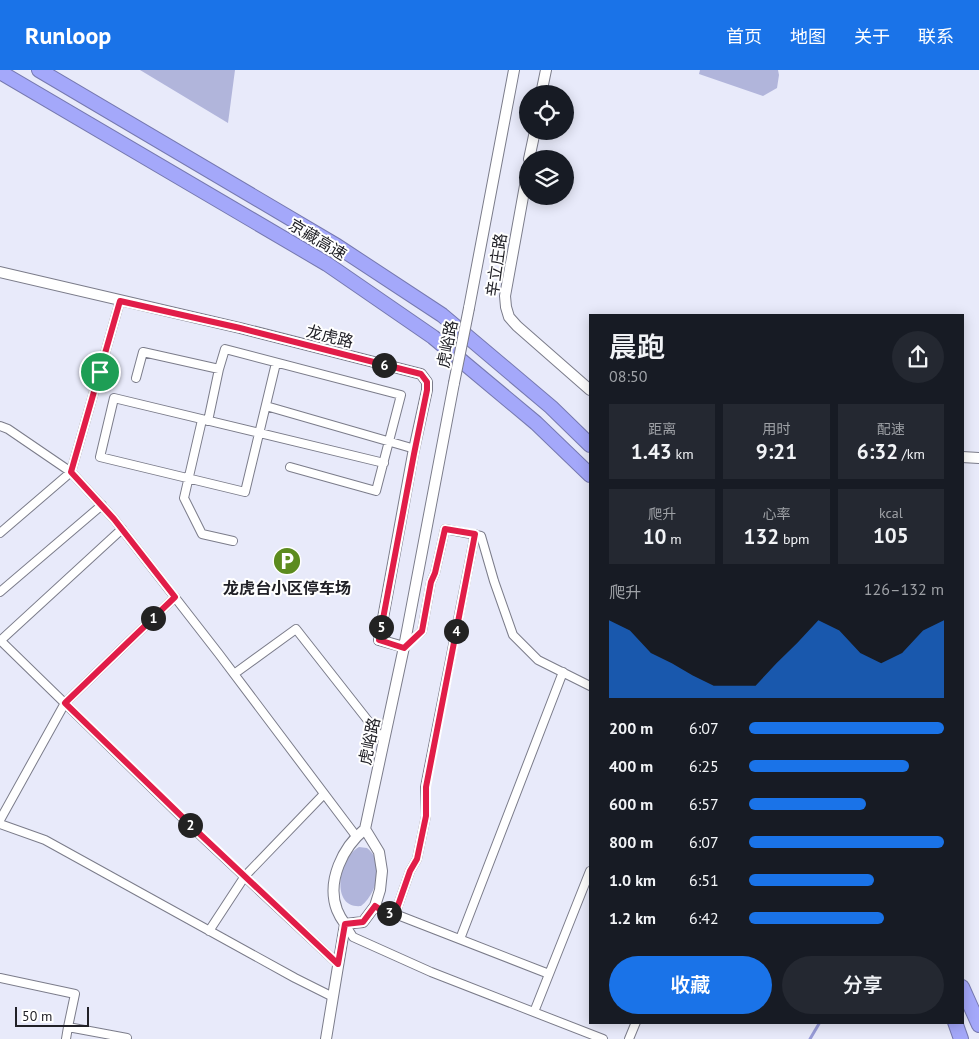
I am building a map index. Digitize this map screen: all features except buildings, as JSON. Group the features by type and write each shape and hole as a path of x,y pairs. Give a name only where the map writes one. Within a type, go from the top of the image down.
{"highway":[{"name":"京藏高速","path":"39,70 337,246 442,315 550,407 589,444"},
{"name":"京藏高速","path":"0,72 327,264 433,337 536,423 589,474"},
{"path":"964,991 979,1025"},
{"path":"956,1024 962,1039"}],"street":[{"name":"虎峪路","path":"366,829 404,648 514,70"},
{"path":"544,85 546,70"},
{"name":"辛立庄路","path":"521,205 507,279 506,307 509,317 589,389"},
{"name":"龙虎路","path":"0,274 240,328 421,374 427,382 427,390 379,640 404,648"},
{"path":"0,533 71,472 120,301"},
{"path":"233,542 202,534 184,498 225,349 401,395 376,491 290,467"},
{"path":"136,378 143,352 219,369"},
{"path":"276,363 266,406 259,433 244,492 100,457 114,398 205,420 259,433 384,463"},
{"path":"266,406 415,449"},
{"path":"0,426 8,429 71,472 102,505 175,597 356,836"},
{"path":"964,457 979,458"},
{"path":"0,592 102,505"},
{"path":"122,529 0,640 338,964"},
{"path":"404,648 422,631 431,582 435,573 445,529 475,534 481,536 483,541 494,581 513,635 538,660 589,685"},
{"path":"395,914 410,871 417,859 426,816 426,787 475,534"},
{"path":"175,597 65,703 0,822 45,840 333,997"},
{"path":"234,674 296,629 384,742"},
{"path":"460,939 563,672"},
{"path":"209,931 245,876 324,794"},
{"path":"345,924 363,922 375,906 380,890 382,871 379,852 366,829 356,836 340,861 335,876 336,910 353,937 431,972 603,1039"},
{"path":"534,1012 589,874"},
{"path":"375,906 384,912 395,914 549,974"},
{"path":"326,1039 345,924"},
{"path":"0,978 75,994 66,1039"},
{"path":"630,1039 635,1024"},
{"path":"68,1027 127,1038"}],"shaded area":[{"path":"140,70 235,70 228,123"},
{"path":"700,70 778,70 779,75 777,88 763,96 699,74"},
{"path":"359,847 367,848 373,854 378,869 375,886 361,906 351,905 345,900 341,892 340,882 346,862"}],"waterway":[{"path":"810,1039 819,1024"}],"place":[{"name":"龙虎台小区停车场","path":"287,561"}],"route":[{"path":"120,301 240,328 421,374 427,382 379,640 404,648 422,631 431,582 435,573 445,529 475,534 426,787 426,816 417,859 410,871 395,914 384,912 375,906 363,922 345,924 338,964 65,703 175,597 114,519 71,472 100,372 120,301"}]}
